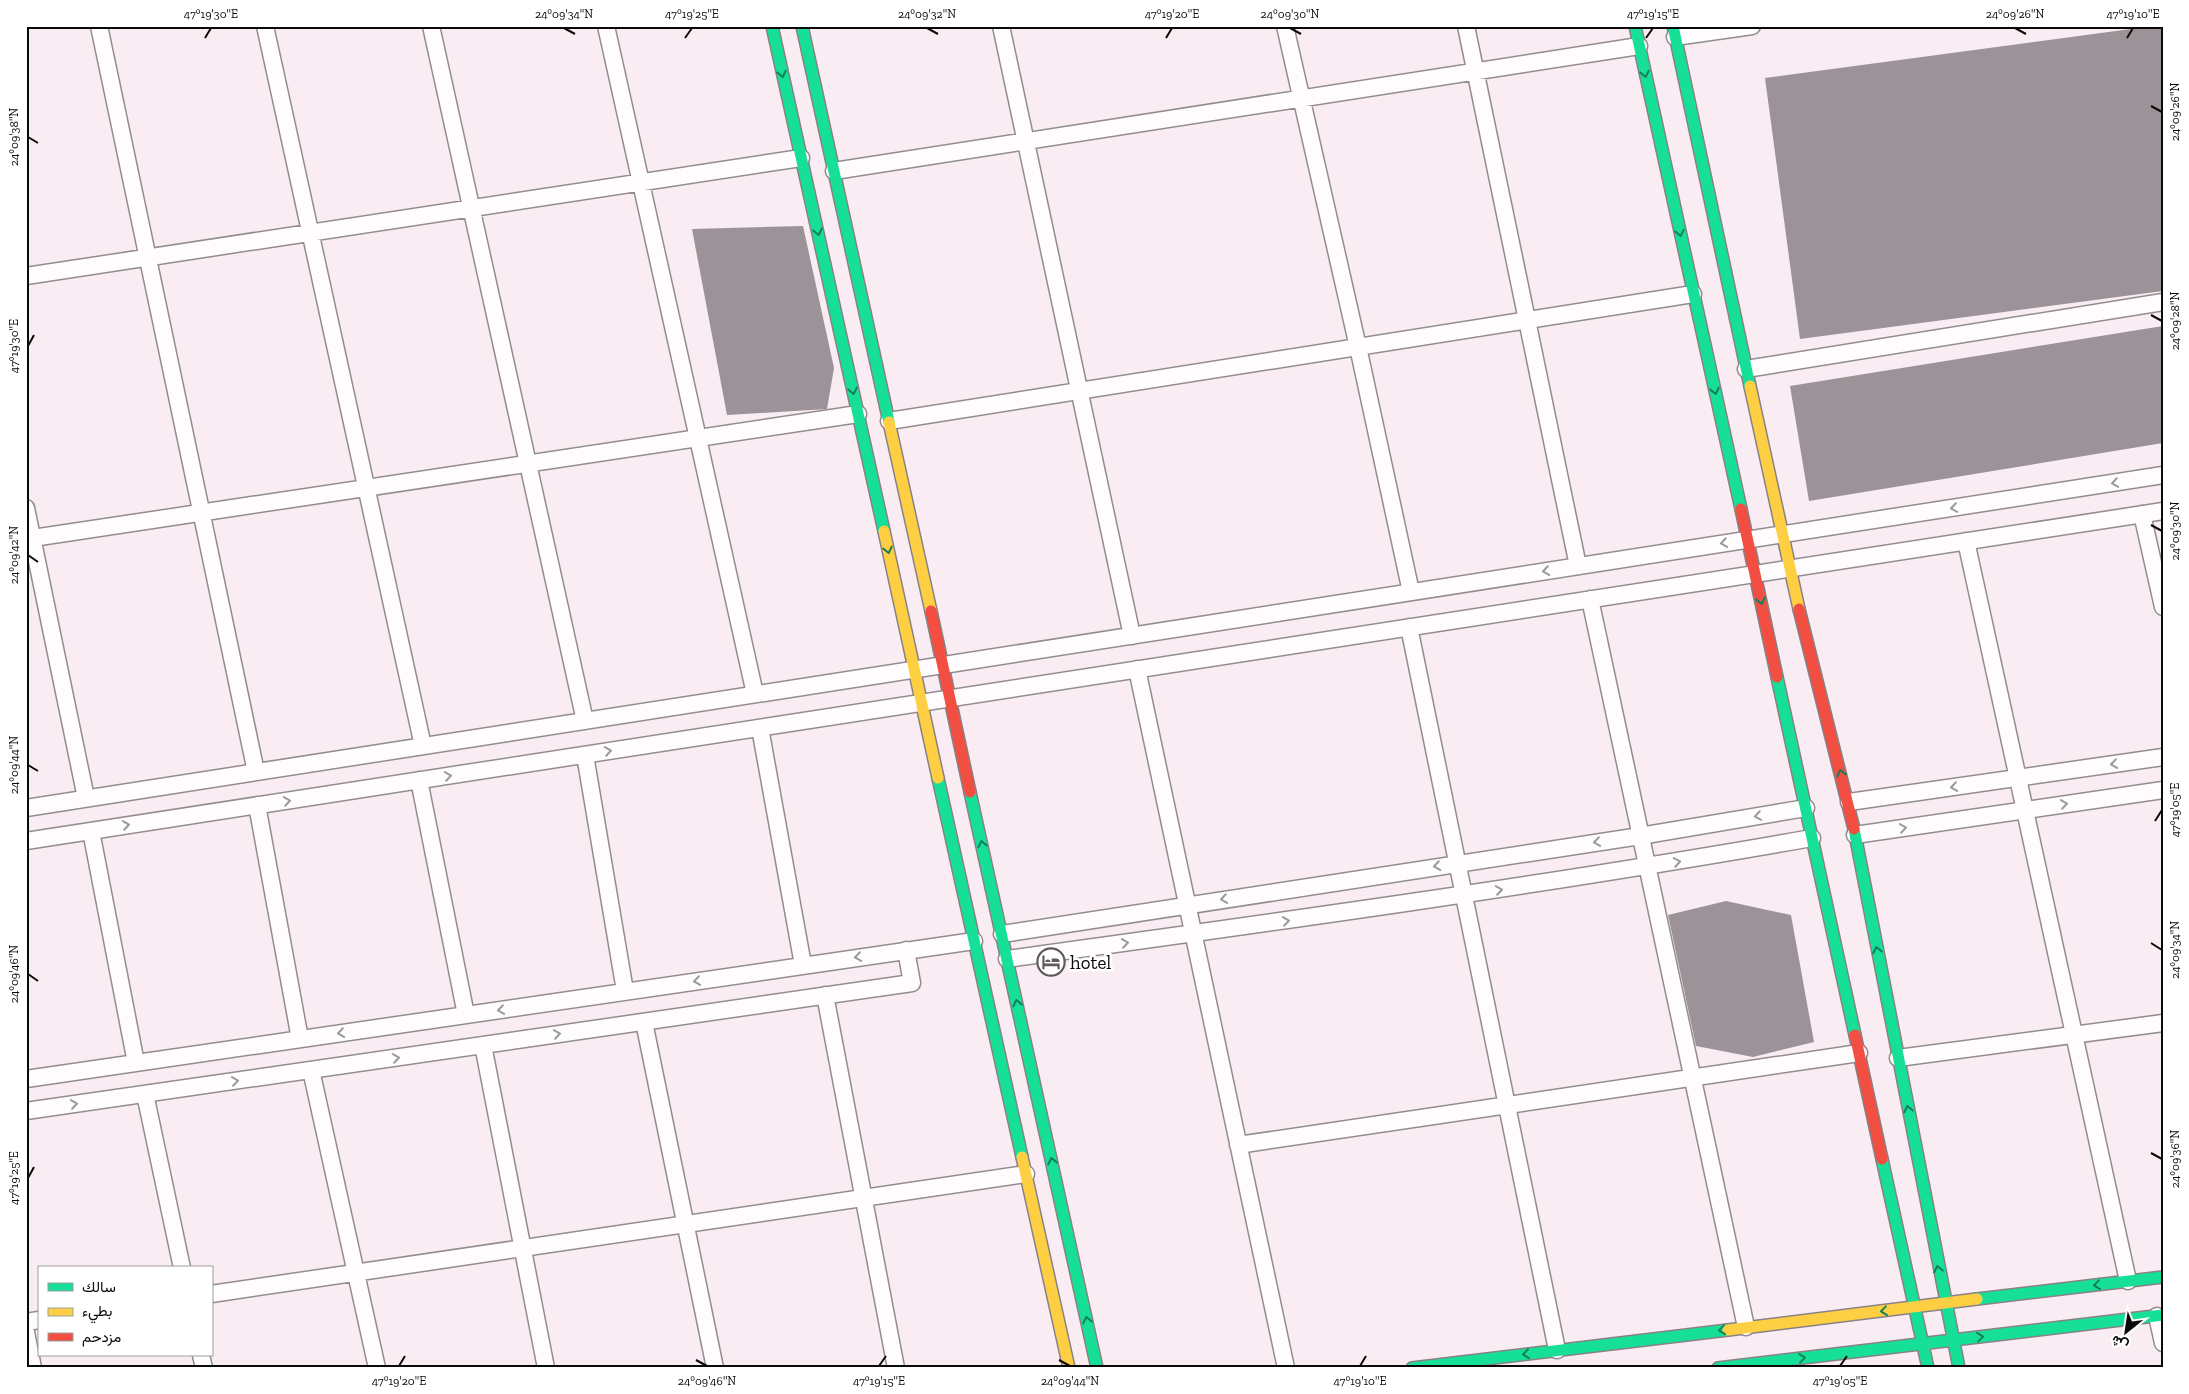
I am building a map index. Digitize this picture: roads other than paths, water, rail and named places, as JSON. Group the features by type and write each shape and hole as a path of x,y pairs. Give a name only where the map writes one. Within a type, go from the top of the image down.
{"main road":[{"path":"772,26 1069,1368"},
{"path":"802,26 1097,1368"},
{"path":"1635,26 1928,1368"},
{"path":"1674,32 1788,569 1848,802 1959,1368"},
{"path":"1412,1368 2163,1277"},
{"path":"1718,1368 1759,1365 1923,1343 2160,1315"}],"street":[{"path":"99,26 256,772"},
{"path":"265,26 422,746"},
{"path":"431,26 585,720"},
{"path":"606,26 755,694"},
{"path":"1001,26 1132,636"},
{"path":"1285,26 1358,347 1411,592"},
{"path":"1466,26 1578,566"},
{"path":"1674,32 1752,26"},
{"path":"834,171 1639,46"},
{"path":"26,276 801,158"},
{"path":"889,421 1693,294"},
{"path":"1746,369 2163,302"},
{"path":"29,539 858,414"},
{"path":"26,808 2163,475"},
{"path":"26,508 29,539 86,798"},
{"path":"26,841 2163,510"},
{"path":"2142,514 2163,607"},
{"path":"1966,541 2128,1281"},
{"path":"1590,599 1746,1328"},
{"path":"1410,627 1557,1350"},
{"path":"1137,670 1286,1368"},
{"path":"760,728 803,965"},
{"path":"585,755 625,991"},
{"path":"1848,802 2163,757"},
{"path":"419,780 466,1015"},
{"path":"1855,836 2163,790"},
{"path":"257,805 300,1039"},
{"path":"1002,934 1458,862 1640,836 1806,808"},
{"path":"90,831 136,1063"},
{"path":"1008,959 1464,895 1647,867 1812,838"},
{"path":"26,1079 974,940"},
{"path":"26,1111 912,982 906,950"},
{"path":"825,995 896,1368"},
{"path":"644,1022 716,1368"},
{"path":"1898,1058 2163,1023"},
{"path":"483,1045 546,1368"},
{"path":"1238,1145 1859,1053"},
{"path":"311,1070 377,1368"},
{"path":"145,1094 182,1266"},
{"path":"212,1294 1026,1174"},
{"path":"2160,1315 2163,1343"},
{"path":"26,1332 33,1368"}],"place":[{"name":"hotel","path":"1051,962"}]}
